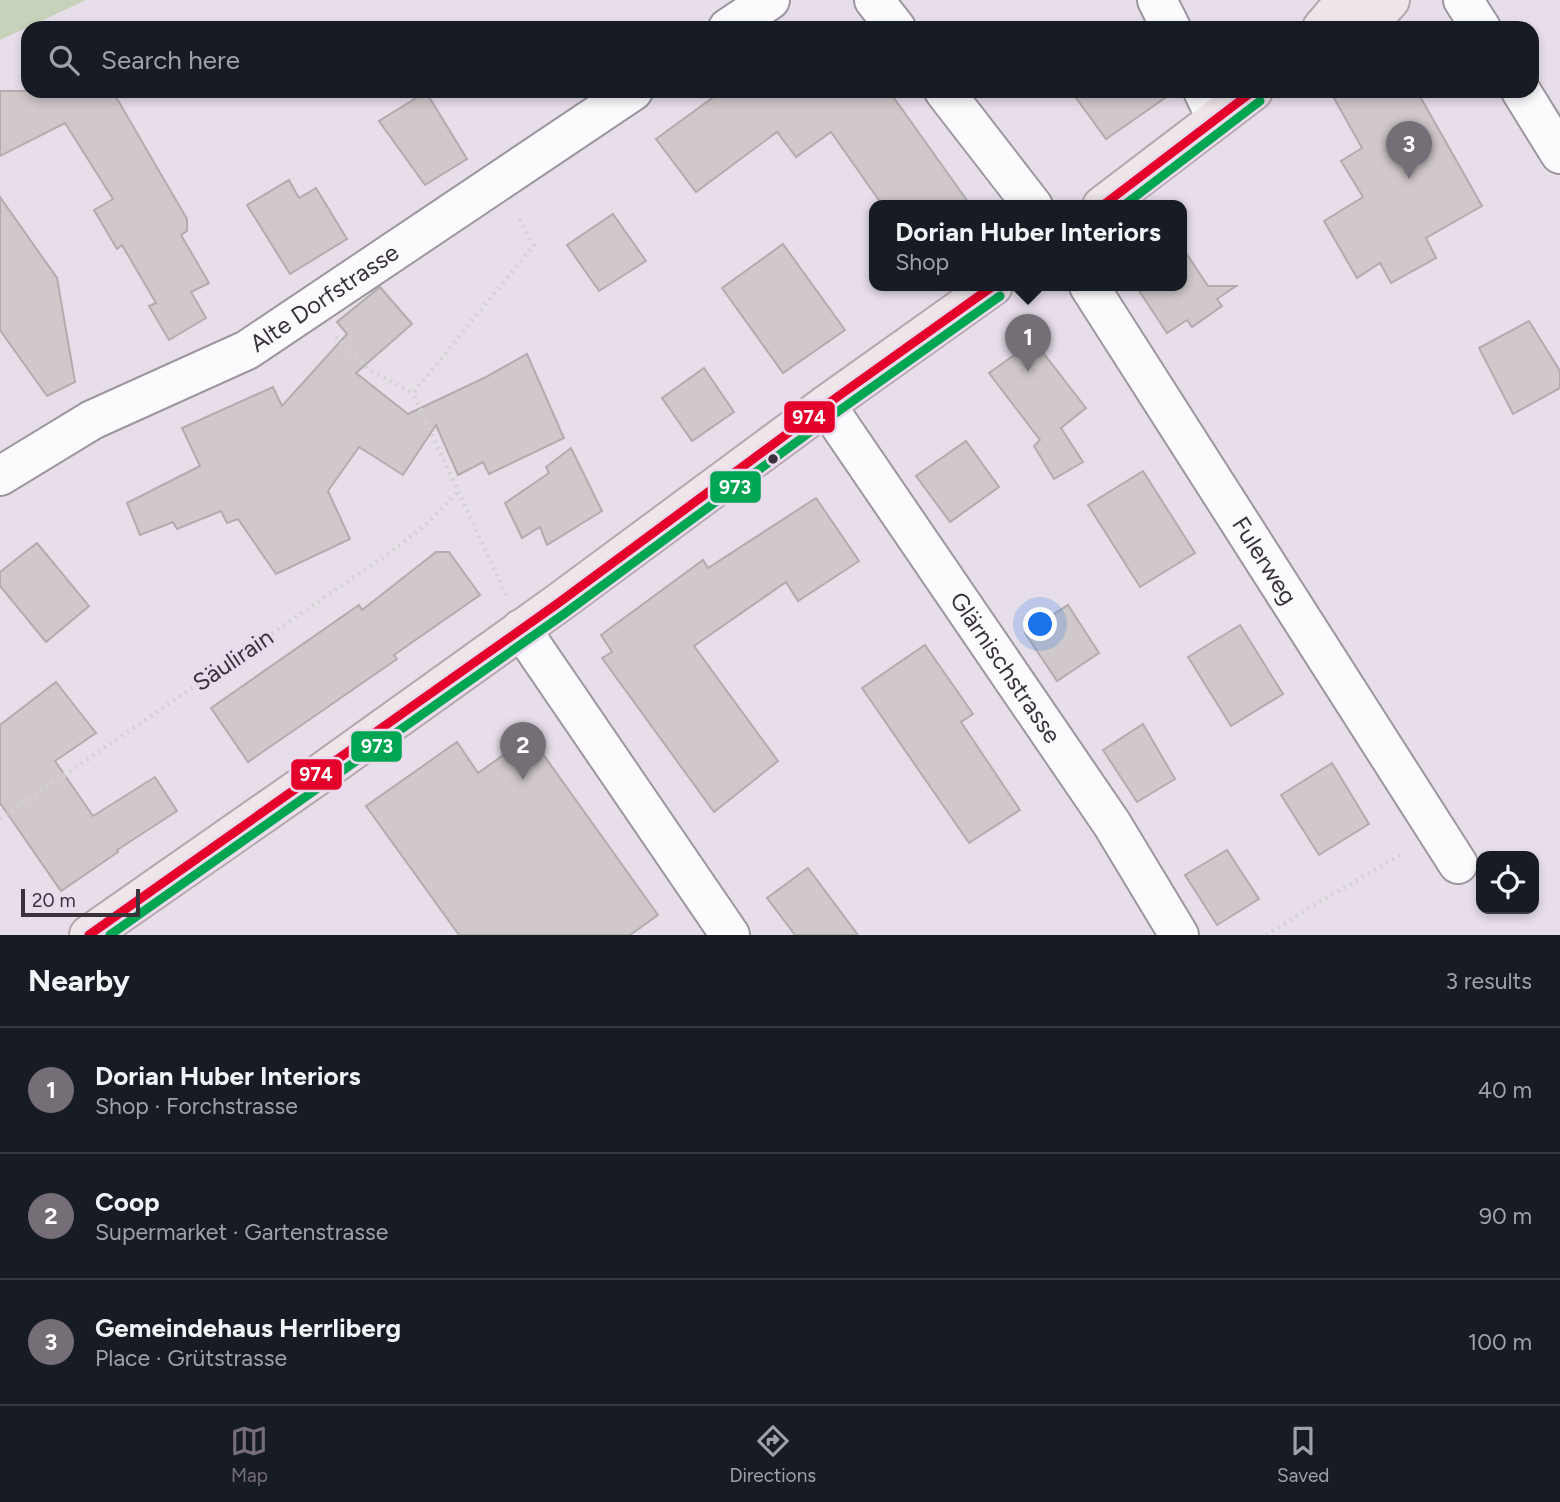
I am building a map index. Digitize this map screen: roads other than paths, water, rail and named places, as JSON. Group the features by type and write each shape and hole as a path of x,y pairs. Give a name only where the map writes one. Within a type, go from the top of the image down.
{"main road":[{"path":"1328,21 1346,0"},
{"path":"1371,21 1390,0"},
{"path":"1108,200 1210,104 1230,98"},
{"path":"89,935 314,778 515,615 557,604 826,405 986,291"}],"street":[{"path":"738,21 770,0"},
{"path":"874,0 890,21"},
{"path":"1157,0 1168,21"},
{"path":"1463,0 1476,21"},
{"name":"Alte Dorfstrasse","path":"0,476 92,420 247,350 622,98"},
{"path":"949,98 1028,200"},
{"path":"1525,98 1560,153"},
{"name":"Fulerweg","path":"1092,291 1449,849"},
{"name":"Glärnischstrasse","path":"826,405 1112,824 1179,935"},
{"path":"515,615 730,935"}],"place":[{"name":"Gemeindehaus Herrliberg","path":"1409,179"},
{"name":"Dorian Huber Interiors","path":"1028,372"},
{"name":"Coop","path":"523,780"}]}
